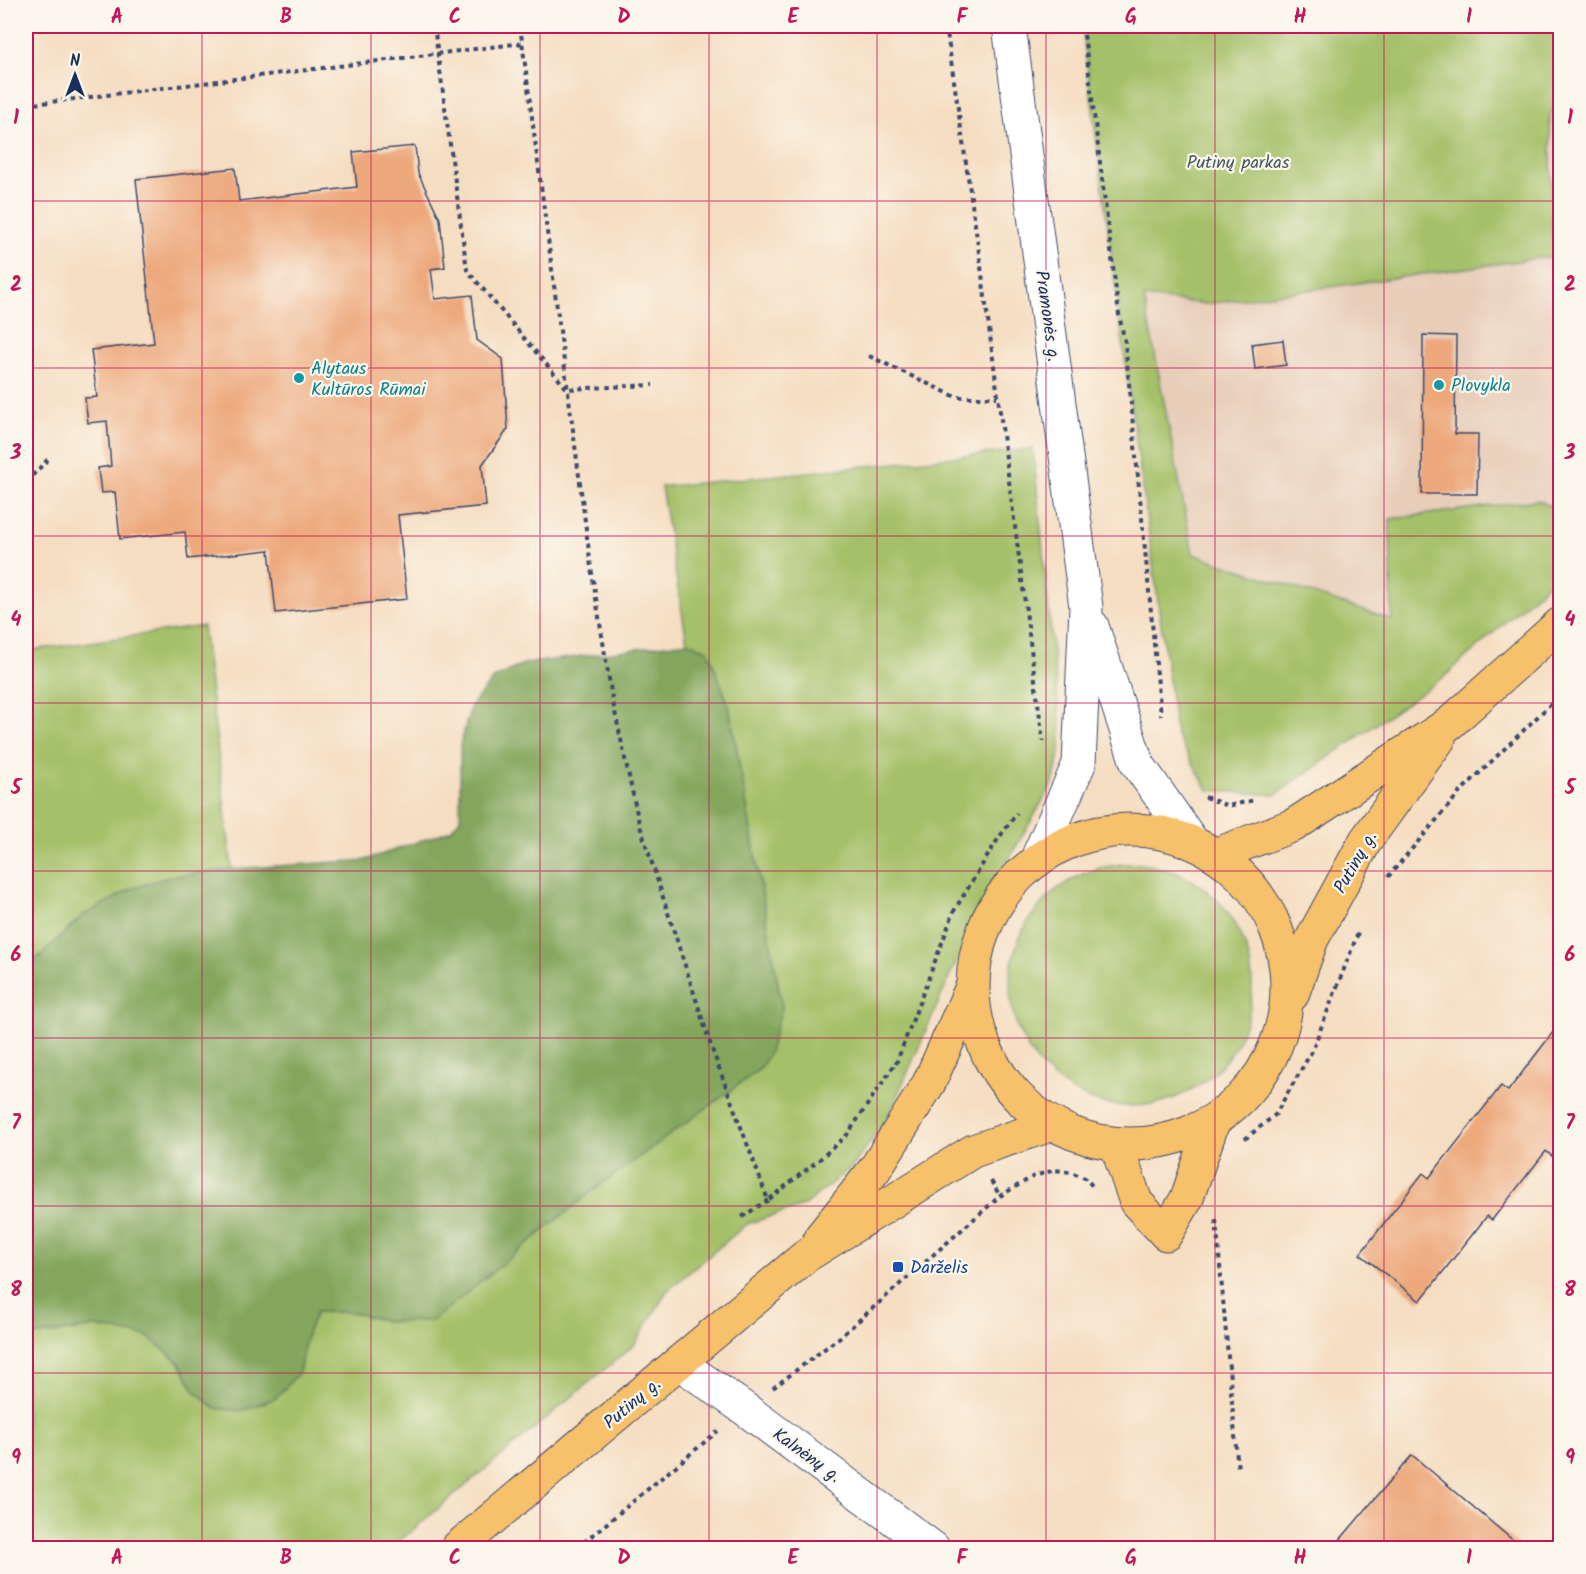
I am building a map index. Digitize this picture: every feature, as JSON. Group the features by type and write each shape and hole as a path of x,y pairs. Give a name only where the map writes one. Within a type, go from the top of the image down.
{"main road":[{"name":"Putinų g.","path":"1204,849 1294,825 1450,723 1560,624"},
{"name":"Putinų g.","path":"1285,1014 1312,939 1366,840 1450,723"},
{"path":"1112,831 1154,831 1204,849 1239,873 1259,897 1274,924 1284,953 1288,983 1285,1014 1276,1046 1261,1076 1239,1101 1212,1122 1182,1136 1150,1144 1116,1144 1083,1138 1053,1124 1030,1109 1010,1089 994,1067 982,1042 975,1015 972,987 976,951 989,917 1009,886 1036,861 1072,841 1112,831"},
{"name":"Putinų g.","path":"806,1256 875,1168 929,1083 972,987"},
{"path":"1116,1144 1137,1202 1166,1234 1187,1198 1212,1122"},
{"name":"Putinų g.","path":"458,1548 806,1256 973,1151 1053,1124"}],"street":[{"name":"Pramonės g.","path":"1009,26 1086,608"},
{"path":"1086,608 1137,763 1204,849"},
{"path":"1036,861 1079,765 1086,608"},
{"name":"Kalnėnų g.","path":"679,1364 745,1409 933,1548"}],"path":[{"path":"434,26 467,270 567,389"},
{"path":"520,26 591,567 610,687 639,823 711,1049 768,1200"},
{"path":"946,26 980,259 1044,747"},
{"path":"1083,26 1119,315 1125,342 1161,719"},
{"path":"26,105 522,43"},
{"path":"869,356 956,397 998,397"},
{"path":"567,389 653,385"},
{"path":"26,482 50,457"},
{"path":"1387,878 1461,791 1560,695"},
{"path":"1242,1141 1275,1115 1312,1051 1360,928"},
{"path":"742,1217 768,1200 847,1135 895,1064"},
{"path":"577,1548 745,1409 840,1337 1000,1196"},
{"path":"1216,1216 1238,1470"}],"shaded area":[{"path":"1560,100 1560,510 1537,500 1393,621 1193,554 1144,297 1206,304 1553,256 1550,113"}],"green space":[{"name":"Putinų parkas","path":"1082,26 1560,26 1560,100 1550,114 1553,256 1206,304 1144,297 1193,554 1392,620 1390,519 1537,500 1560,510 1560,573 1444,677 1275,795 1208,790 1176,734"},
{"path":"1033,449 1061,735 1060,753 1053,783 979,910 888,1117 853,1166 803,1206 747,1224 667,1291 635,1344 391,1548 26,1548 26,1337 96,1327 147,1336 180,1363 194,1390 214,1408 241,1411 276,1398 299,1372 307,1333 316,1312 351,1312 389,1322 595,1189 761,1068 768,1055 782,1007 729,706 708,650 687,642 661,487"},
{"path":"203,626 232,869 167,877 82,916 26,969 26,651"},
{"path":"687,642 708,650 729,706 782,1007 768,1055 761,1068 595,1189 432,1321 389,1322 351,1312 316,1312 307,1333 299,1372 276,1398 241,1411 214,1408 194,1390 180,1363 147,1336 96,1327 26,1337 26,969 82,916 131,889 167,877 232,869 366,860 451,830 460,819 460,745 471,706 493,679 523,664"},
{"path":"1131,864 1166,869 1188,878 1208,892 1224,908 1238,928 1247,950 1252,985 1247,1020 1238,1042 1224,1062 1208,1078 1188,1092 1166,1101 1131,1106 1096,1101 1074,1092 1054,1078 1038,1062 1024,1042 1015,1020 1010,985 1015,950 1024,928 1038,908 1054,892 1074,878 1096,869"}],"building":[{"name":"Alytaus Kultūros Rūmai","path":"415,146 418,173 440,219 445,267 431,269 435,299 472,295 477,340 503,359 508,429 482,465 486,506 398,515 407,599 276,613 269,550 188,559 185,532 120,539 115,492 101,493 98,468 111,466 107,421 88,423 85,398 97,397 91,350 154,343 136,179 235,168 239,201 357,187 353,152"},
{"name":"Plovykla","path":"1423,335 1456,336 1455,434 1478,434 1477,494 1422,494"},
{"path":"1283,340 1286,365 1255,369 1252,344"},
{"path":"1560,1023 1560,1147 1553,1157 1546,1151 1492,1220 1487,1216 1420,1301 1360,1254 1423,1173 1429,1178 1501,1086 1508,1091"},
{"path":"1412,1455 1522,1548 1333,1548"}],"place":[{"name":"Alytaus Kultūros Rūmai","path":"299,378"},
{"name":"Plovykla","path":"1439,385"},
{"name":"Darželis","path":"898,1267"}]}
